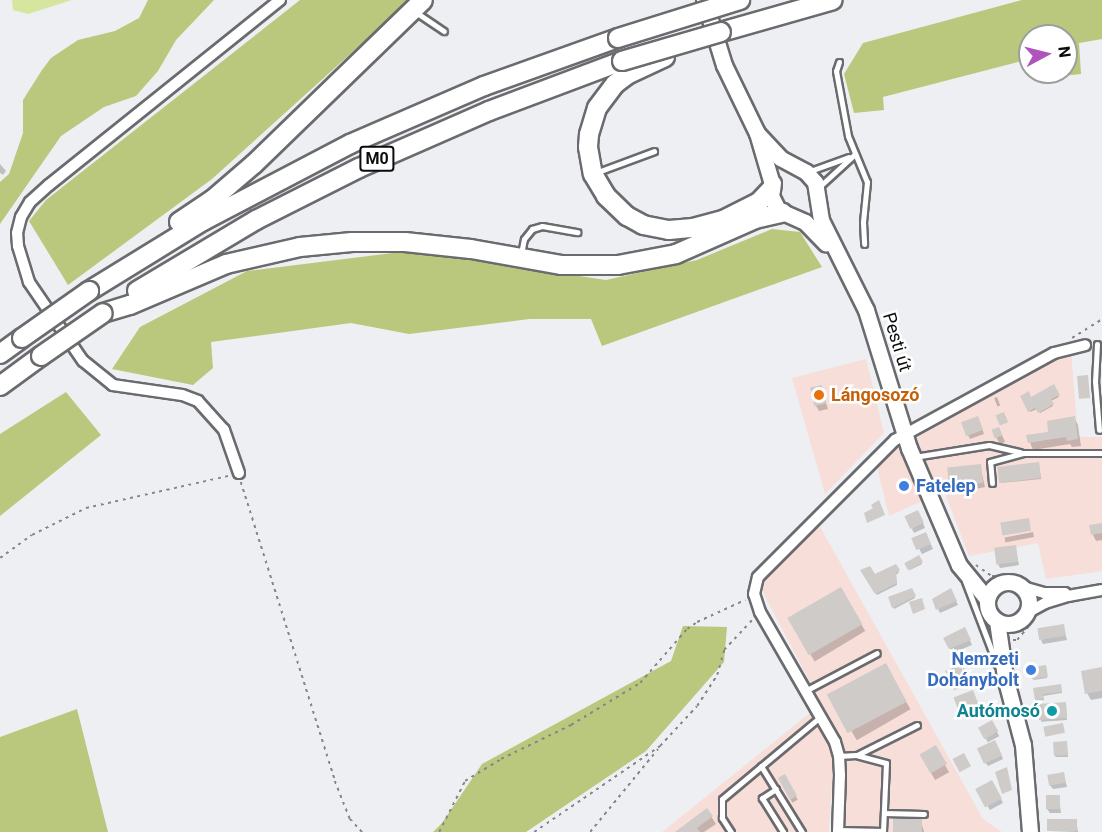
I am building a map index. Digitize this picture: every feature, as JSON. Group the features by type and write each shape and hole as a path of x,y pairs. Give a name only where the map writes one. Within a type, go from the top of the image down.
{"highway":[{"name":"M0","path":"0,354 89,291 155,250 247,197 376,132 484,86 618,38 740,0"},
{"name":"M0","path":"0,386 104,313 226,237 359,168 480,115 622,61 833,0"},
{"path":"155,250 176,224 212,200 254,164 418,5"},
{"path":"721,32 627,75 615,84 597,108 589,135 593,174 606,196 627,216 643,225 669,230 693,228 723,220 759,201 772,187"},
{"path":"104,313 130,305 226,264 300,247 352,242 405,242 471,249 520,259 577,266 637,263 692,248 755,219 788,215"}],"main road":[{"path":"704,0 730,81 757,133 772,187 772,202 788,215 810,226 841,262"},
{"path":"757,133 780,158 801,171 817,195 821,220 841,262"},
{"path":"772,187 780,174 801,171"},
{"path":"788,215 808,212 817,195"},
{"name":"Pesti út","path":"841,262 860,297 877,339 903,434 912,457 961,562 987,599"},
{"name":"Pesti út","path":"961,562 977,575 997,585"},
{"path":"1005,677 1010,639 1027,616 1029,599 1022,582 1010,582 997,585 987,599 988,610 997,621 1004,624 1027,616"},
{"path":"997,621 1005,677 1023,745 1030,832"}],"street":[{"path":"238,473 224,430 198,401 182,395 113,385 83,361 29,282 18,246 17,233 21,217 30,202 280,0"},
{"path":"838,831 839,756 835,742 760,612 754,594 758,577 779,553 903,434 969,401 1054,353 1095,344"},
{"path":"1022,582 1044,593 1080,593 1102,590"},
{"path":"1027,616 1045,603 1080,593"}],"lane":[{"path":"418,5 426,22 444,31"},
{"path":"839,62 836,71 837,83 853,156 867,182 863,222 864,243"},
{"path":"593,174 654,151"},
{"path":"801,171 853,156"},
{"path":"817,195 853,156"},
{"path":"520,259 524,239 532,229 542,226 577,232"},
{"path":"1095,344 1099,430"},
{"path":"912,457 989,446 1024,453 1102,453"},
{"path":"992,483 990,462 1024,453"},
{"path":"961,562 997,664 1005,677"},
{"path":"805,691 877,653"},
{"path":"731,832 722,818 722,799 820,717"},
{"path":"856,755 917,725"},
{"path":"838,831 883,832 886,763 856,755 839,756"},
{"path":"761,766 802,832"},
{"path":"776,789 762,798 783,832"},
{"path":"884,813 924,814"}],"path":[{"path":"1054,353 1082,329 1102,319"},
{"path":"0,558 32,534 86,508 238,473 335,781 350,819 362,832"},
{"path":"961,562 970,559 992,576 1022,582"},
{"path":"439,832 465,781 501,759 571,725 640,683 687,629 697,622 739,604 754,594"},
{"path":"591,832 660,746 697,706 717,675 724,650 760,612"},
{"path":"1010,639 1017,640 1027,616"},
{"path":"534,832 660,746"}],"shaded area":[{"path":"1071,351 1078,437 1102,437 1102,571 1046,579 1038,543 969,556 944,491 889,516 877,467 892,452 1046,361"},
{"path":"866,359 884,433 825,494 792,378"},
{"path":"818,523 983,819 1002,832 842,832 845,749 755,577"},
{"path":"810,713 828,741 833,763 829,832 662,832"}],"green space":[{"path":"12,0 72,0 28,14 13,10"},
{"path":"148,0 214,0 176,40 158,71 136,96 104,107 61,136 0,224 0,182 9,174 23,133 23,100 42,70 51,58 78,40 115,31 139,18"},
{"path":"300,0 410,0 212,179 68,285 29,221 46,200"},
{"path":"1022,0 1102,0 1102,39 1079,43 1081,74 1078,74 1078,24 1018,24 1018,62 883,97 884,110 854,113 844,74 863,43"},
{"path":"772,229 800,232 822,267 602,346 591,319 529,319 409,334 351,323 211,342 213,368 193,385 112,369 140,327 247,271 409,251 606,280 697,260"},
{"path":"66,392 101,435 0,516 0,434"},
{"path":"683,626 727,627 724,662 646,751 526,832 433,832 442,823 482,764 671,661"},
{"path":"77,709 108,832 0,832 0,737"}],"building":[{"path":"1088,375 1090,398 1079,399 1077,376"},
{"path":"1054,384 1060,395 1051,399 1054,404 1038,413 1035,408 1028,412 1020,396 1029,391 1031,397"},
{"path":"822,385 826,404 814,406 810,387"},
{"path":"1004,412 1008,422 1000,426 996,415"},
{"path":"978,416 983,430 966,436 961,422"},
{"path":"1075,416 1078,439 1067,441 1066,437 1028,443 1026,435 1048,432 1047,421"},
{"path":"999,427 1002,435 995,438 992,430"},
{"path":"1039,462 1041,478 999,483 997,467"},
{"path":"981,464 983,483 949,486 947,468"},
{"path":"879,500 885,515 867,523 864,513 873,508 871,505"},
{"path":"918,510 924,523 910,529 904,516"},
{"path":"1029,518 1031,531 1002,535 1000,523"},
{"path":"1102,523 1102,533 1091,535 1089,525"},
{"path":"926,532 931,544 916,550 911,538"},
{"path":"1016,545 1018,562 996,565 994,548"},
{"path":"919,555 923,562 908,570 904,564"},
{"path":"896,564 900,570 896,573 897,583 875,594 860,570 870,566 875,574"},
{"path":"841,587 862,624 809,655 787,618"},
{"path":"912,588 916,596 892,608 888,597"},
{"path":"951,588 957,601 936,610 932,599"},
{"path":"922,598 925,609 913,614 909,602"},
{"path":"1064,624 1066,636 1039,640 1037,628"},
{"path":"965,627 971,640 949,649 943,638"},
{"path":"886,663 907,702 847,733 827,694"},
{"path":"963,664 969,680 951,687 945,671"},
{"path":"1046,665 1048,677 1032,679 1030,668"},
{"path":"1102,667 1102,691 1085,694 1081,671"},
{"path":"1061,684 1062,692 1043,694 1044,699 1035,700 1033,688"},
{"path":"973,690 979,706 959,713 953,698"},
{"name":"Autómosó","path":"1066,702 1067,718 1039,720 1038,704"},
{"path":"992,720 998,731 984,739 978,728"},
{"path":"1063,723 1065,733 1045,737 1043,727"},
{"path":"995,740 1002,755 984,764 977,748"},
{"path":"1067,741 1068,755 1054,756 1053,742"},
{"path":"936,745 947,764 931,774 920,754"},
{"path":"964,753 971,766 960,772 953,759"},
{"path":"1007,767 1012,790 1002,794 995,772"},
{"path":"1064,772 1066,783 1049,786 1047,775"},
{"path":"785,774 797,796 790,800 778,778"},
{"path":"992,780 1002,799 985,807 975,789"},
{"path":"1046,795 1060,795 1060,809 1046,809"},
{"path":"707,808 713,816 697,828 700,832 675,832"},
{"path":"893,819 922,819 922,832 893,832"},
{"path":"1047,819 1077,819 1077,831 1047,831"}],"place":[{"name":"Lángosozó","path":"819,395"},
{"name":"Fatelep","path":"904,486"},
{"name":"Nemzeti Dohánybolt","path":"1031,670"},
{"name":"Autómosó","path":"1052,711"}]}
